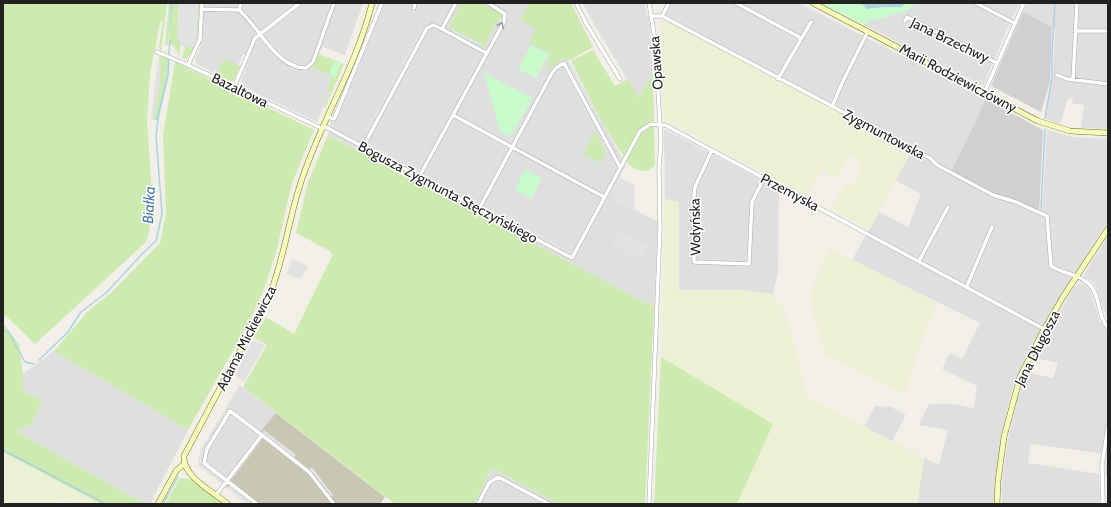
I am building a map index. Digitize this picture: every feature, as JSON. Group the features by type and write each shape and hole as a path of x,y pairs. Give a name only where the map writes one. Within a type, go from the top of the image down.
{"street":[{"path":"188,65 200,39 202,3"},
{"path":"239,10 241,3"},
{"path":"234,87 253,41 260,33 300,3"},
{"path":"202,9 239,10 250,19 281,59 300,67 308,67 313,62 334,3"},
{"name":"Adama Mickiewicza","path":"184,464 184,456 189,446 270,294 280,265 300,184 362,40 372,3"},
{"name":"Adama Mickiewicza","path":"328,117 334,119 335,117 380,12 382,3"},
{"path":"414,8 415,3"},
{"path":"442,29 456,3"},
{"path":"419,177 504,22 505,14 488,3"},
{"path":"576,3 586,23 620,79"},
{"name":"Opawska","path":"648,504 660,228 660,124 652,16 649,3"},
{"path":"662,16 669,3"},
{"path":"736,3 801,38"},
{"name":"Marii Rodziewiczówny","path":"813,3 1038,120 1070,131 1108,133"},
{"path":"976,3 1014,23"},
{"name":"Jana Brzechwy","path":"984,91 1024,3"},
{"path":"1074,80 1076,62 1075,31 1077,3"},
{"path":"371,9 380,12"},
{"name":"Zygmuntowska","path":"652,16 662,16 930,158 937,165 986,192 1016,202 1047,216 1051,266 1077,277"},
{"name":"Jana Brzechwy","path":"905,21 907,17 997,63"},
{"path":"778,78 811,22"},
{"path":"363,147 427,28 433,25 486,54"},
{"path":"832,107 842,82 868,31"},
{"path":"1075,31 1108,31"},
{"name":"Bazaltowa","path":"157,52 324,128"},
{"path":"479,209 552,73 556,68 564,63 620,167"},
{"path":"1057,75 1074,80 1108,84"},
{"path":"453,115 604,197 640,131 647,125 660,124"},
{"name":"Przemyska","path":"660,124 712,150 967,286 1044,329"},
{"name":"Bogusza Zygmunta Stęczyńskiego","path":"324,128 363,147 572,258 604,197"},
{"name":"Wołyńska","path":"712,150 695,187 694,262 749,264 752,202 764,178"},
{"path":"919,261 948,207"},
{"path":"967,286 992,227"},
{"name":"Jana Długosza","path":"997,504 998,481 1010,408 1023,370 1044,329 1108,229"},
{"path":"1077,277 1092,287 1102,319 1108,328"},
{"path":"257,504 203,461 207,449 230,411 309,472 334,504"},
{"path":"1103,504 1102,465 1108,426"},
{"path":"216,495 262,435"},
{"path":"158,504 176,471 184,464 189,473 228,504"},
{"path":"478,504 487,486 493,479 500,478 549,504"}],"shaded area":[{"path":"179,3 199,3 196,43 194,47 180,46 181,39 177,39"},
{"path":"199,3 363,3 345,55 323,47 319,54 342,63 317,122 244,87 241,80 250,56 243,54 238,65 224,60 217,75 197,64 195,59 201,45 196,43"},
{"path":"378,3 536,3 626,165 612,192 616,194 614,199 658,222 654,307 328,135 331,121 374,19"},
{"path":"583,3 645,3 647,16 649,16 653,73 639,98 591,19"},
{"path":"671,3 799,3 986,99 951,172 1042,216 1047,130 1073,137 1108,139 1108,222 1044,323 1024,361 1013,387 1003,429 995,504 917,504 924,458 939,465 948,430 919,425 929,404 951,404 974,408 977,386 942,369 950,353 962,359 980,323 852,260 879,212 908,227 921,194 895,180 912,150 664,14"},
{"path":"917,3 1020,3 983,86 864,25 869,21 906,11"},
{"path":"1028,3 1108,3 1108,129 1081,128 1084,105 1072,104 1073,99 1068,99 1060,124 1046,119 1053,78 1055,29 1023,12"},
{"path":"1023,12 1052,27 1050,82 1041,112 991,86"},
{"path":"664,20 912,150 869,230 831,209 845,183 851,186 863,164 850,156 837,179 821,170 807,196 664,120 660,26"},
{"path":"421,28 424,30 369,131 366,130"},
{"path":"452,29 482,44 480,47 451,32"},
{"path":"158,60 161,61 160,85 153,120 151,119"},
{"path":"572,66 602,122 599,123 569,68"},
{"path":"566,69 611,151 608,153 564,71"},
{"path":"986,99 1043,130 1039,215 951,172"},
{"path":"664,129 779,189 778,272 773,294 739,290 679,290 679,202 665,199"},
{"path":"371,144 415,168 413,171 369,147"},
{"path":"427,175 475,200 473,203 426,178"},
{"path":"619,177 634,185 635,210 614,199 616,194 612,192"},
{"path":"665,199 679,202 679,290 739,290 773,294 781,304 789,323 807,396 924,458 917,504 737,504 772,424 661,357"},
{"path":"487,207 568,249 566,252 486,209"},
{"path":"619,230 649,246 641,261 612,245"},
{"path":"1108,236 1108,320 1094,283 1083,276"},
{"path":"829,248 937,303 921,342 904,396 826,354 813,313 810,294"},
{"path":"292,259 308,266 301,279 287,274"},
{"path":"1079,283 1089,286 1100,322 1108,332 1108,476 1105,475 1106,454 1031,444 1028,463 1099,474 1100,504 1002,504 1002,481 1008,439 1020,386 1025,372 1053,378 1058,363 1033,358 1074,287"},
{"path":"253,340 265,345 244,382 235,375"},
{"path":"54,351 188,430 150,504 144,504 16,431 32,424 42,400 23,392 23,374"},
{"path":"240,385 276,413 260,432 265,436 226,487 199,465 201,449"},
{"path":"227,406 230,408 232,406 243,414 241,417 229,408 201,458 202,464 222,479 220,482 199,466 198,457"},
{"path":"875,406 891,407 906,415 892,441 864,427"},
{"path":"276,413 385,497 380,504 248,504 226,487 265,436 260,432"},
{"path":"264,430 296,455 294,458 262,433"},
{"path":"3,452 101,504 70,504 59,498 56,504 3,504"},
{"path":"312,467 333,495 331,497 309,470"},
{"path":"492,468 558,504 474,504"},
{"path":"230,485 254,504 248,504 227,488"}],"green space":[{"path":"3,3 167,3 161,53 159,47 163,20 160,23 150,74 147,121 153,206 148,237 144,244 35,344 6,316 3,317"},
{"path":"169,3 171,3 168,45 165,45"},
{"path":"173,3 179,3 177,27 180,28 177,31 177,39 181,40 179,56 174,46 170,45 169,40"},
{"path":"197,3 200,3 197,40 191,53 186,59 182,58"},
{"path":"461,3 482,3 502,14 501,19 499,18 485,44 487,46 484,48 480,47 482,45 452,29 448,30"},
{"path":"529,3 571,3 593,47 570,60 562,59 547,70 550,54 529,42 536,29 520,20"},
{"path":"821,3 917,3 906,11 869,21 864,25"},
{"path":"531,45 549,54 536,78 518,69"},
{"path":"593,50 615,86 628,79 639,98 653,73 655,166 647,171 637,170 628,164 602,122 571,61"},
{"path":"318,54 344,64 325,108 323,107 330,92 327,91 332,76 315,69 313,72 313,67"},
{"path":"160,56 168,59 166,80 156,120 153,120 161,62 158,59"},
{"path":"224,59 240,66 233,82 217,75"},
{"path":"334,61 341,63 335,79 329,74"},
{"path":"175,62 314,130 292,183 276,253 263,292 247,326 188,430 54,351 88,311 111,293 160,243 166,213 163,135"},
{"path":"484,73 533,98 510,137 500,131"},
{"path":"595,131 606,152 600,163 583,154"},
{"path":"328,135 654,307 645,504 558,504 492,468 474,504 395,504 243,387 267,345 254,338 266,317 294,334 332,256 330,251 296,233 308,182"},
{"path":"525,169 542,178 531,199 515,190"},
{"path":"3,323 19,344 23,374 23,392 42,400 32,424 16,431 144,504 101,504 3,452"},
{"path":"661,357 773,424 737,504 654,504"},
{"path":"180,478 189,479 222,504 165,504"}],"water":[{"path":"171,3 173,3 169,40 173,41 170,42 169,75 158,121 156,120 167,75"},
{"path":"861,3 907,3 901,7 867,9"}],"waterway":[{"path":"1045,118 1052,78 1055,3"},
{"name":"Białka","path":"39,360 68,332 81,312 106,293 156,241 162,214 156,135 158,120"},
{"path":"1041,210 1045,129"},
{"name":"Białka","path":"3,330 9,333 25,362 34,364"},
{"path":"3,450 106,504"},
{"path":"163,504 178,477"}]}
